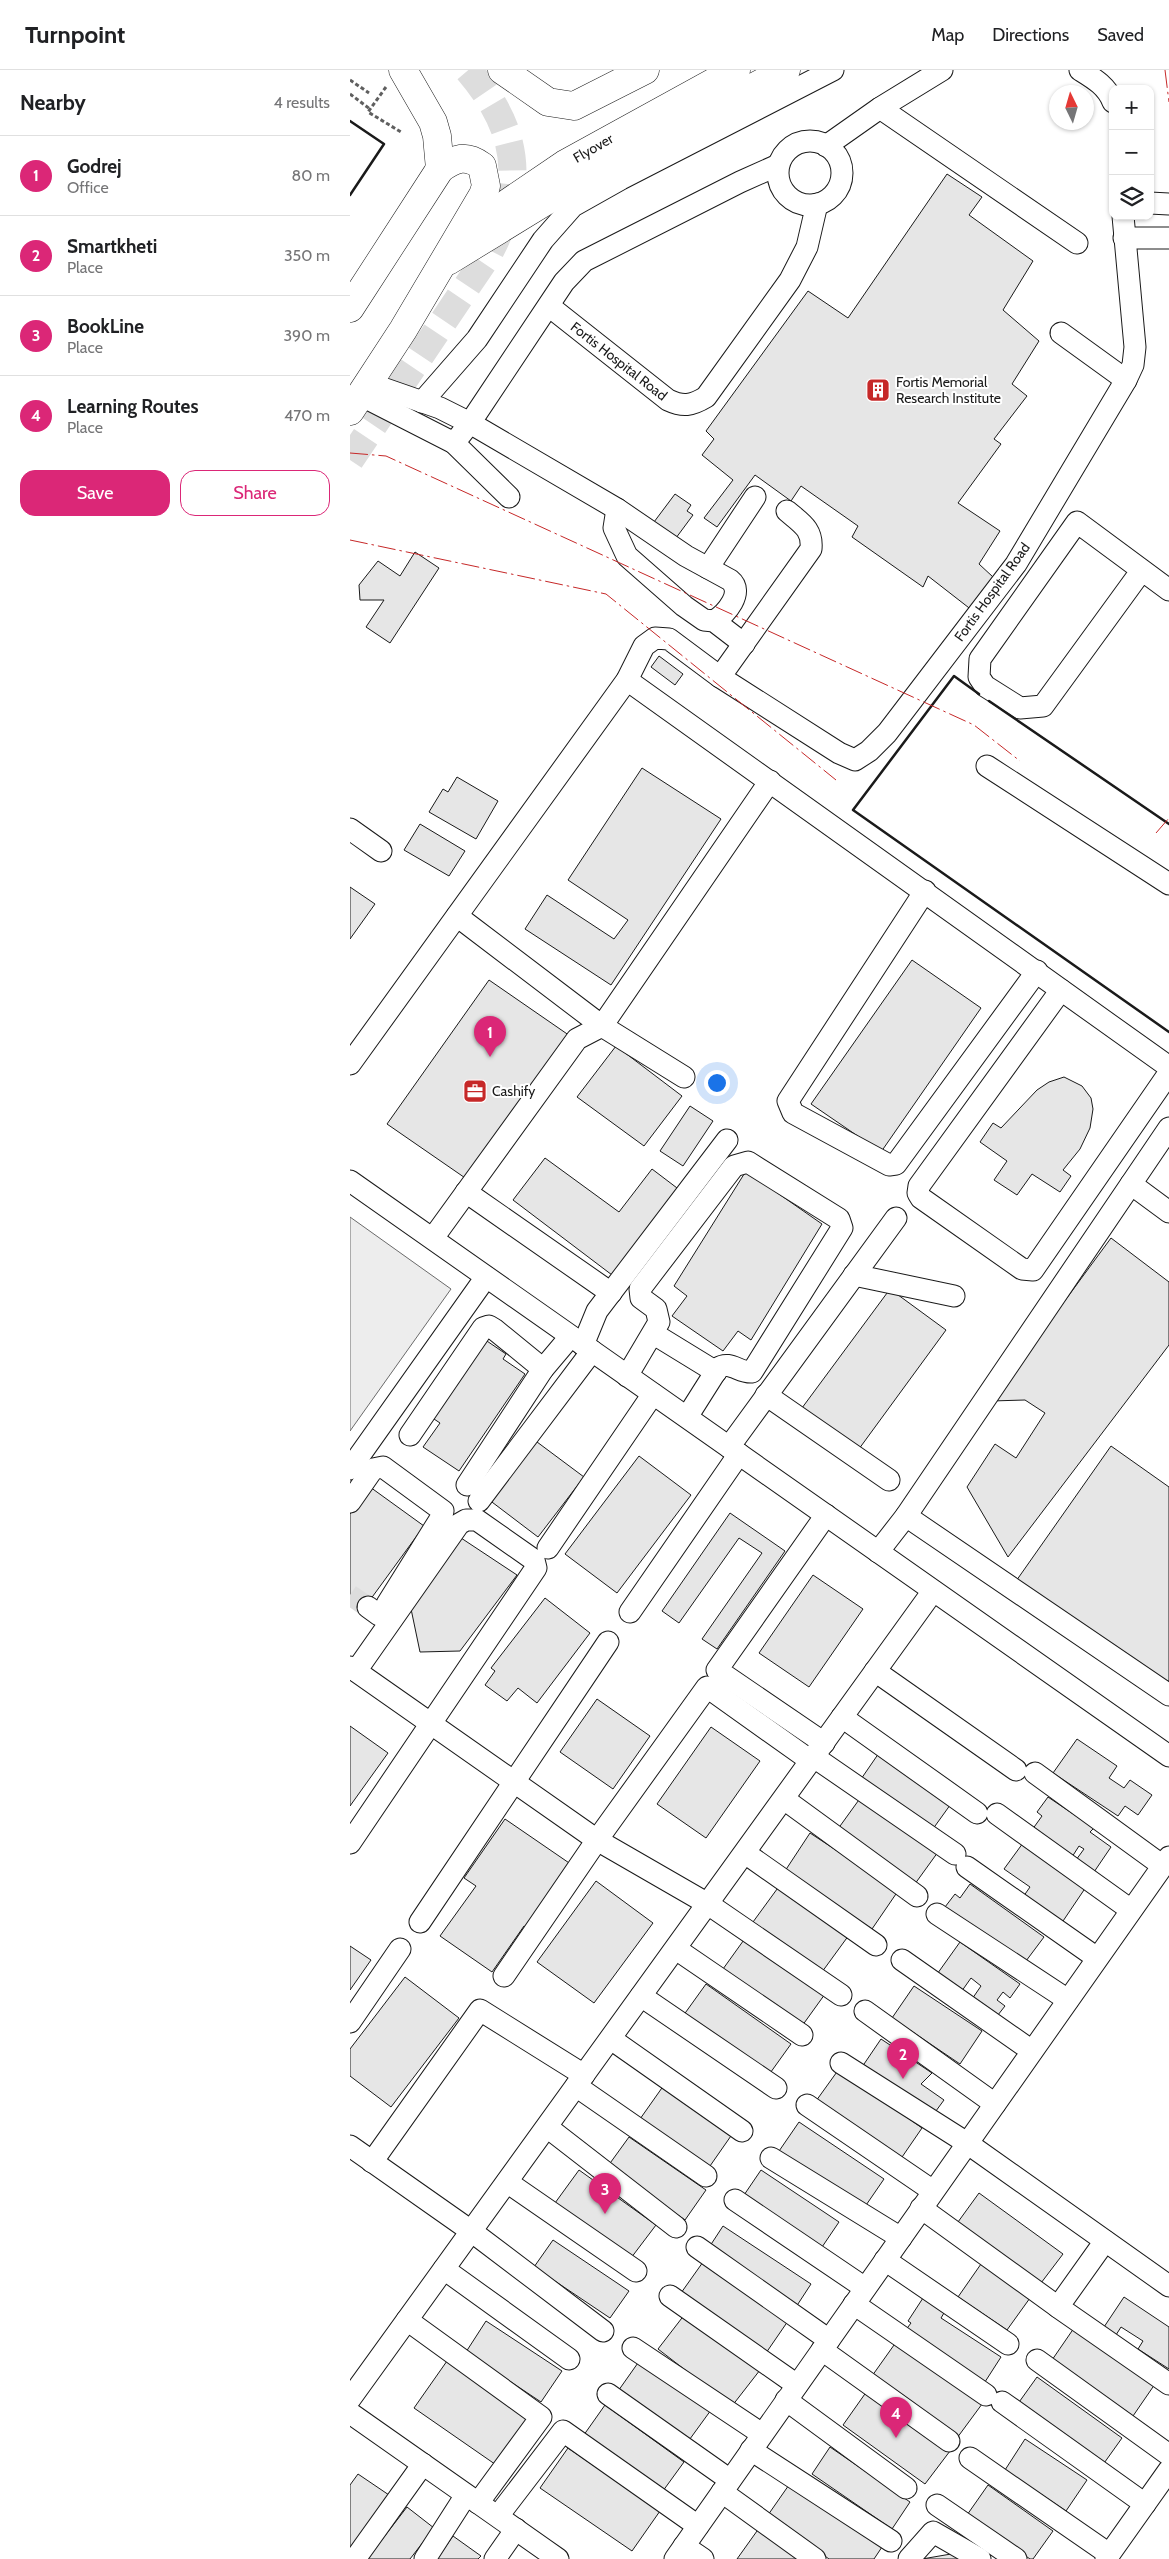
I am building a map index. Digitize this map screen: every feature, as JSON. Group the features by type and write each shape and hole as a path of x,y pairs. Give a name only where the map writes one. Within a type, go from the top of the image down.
{"main road":[{"path":"502,70 548,102 574,106 645,70"},
{"name":"Flyover","path":"458,238 532,184 618,133 736,70"},
{"path":"444,263 580,180 786,70"},
{"path":"395,78 433,122 437,136 440,169"},
{"path":"350,308 440,169 462,157 482,166 486,186 483,196 403,330 357,394"}],"street":[{"path":"422,402 477,339 543,240 573,206 620,179 833,70"},
{"path":"826,146 880,108 942,70"},
{"path":"1080,70 1097,81 1109,93"},
{"path":"880,108 1077,243"},
{"path":"454,443 470,423 564,282 584,262 740,182 778,165 790,147 800,142 811,140 826,146 837,155 842,175 834,194 817,204 807,205 788,196 779,182 778,165"},
{"name":"Fortis Hospital Road","path":"549,306 668,400 681,406 694,404 706,397 790,280 807,248 817,204"},
{"path":"1154,204 1169,204"},
{"name":"Fortis Hospital Road","path":"720,677 839,753 856,760 869,751 887,733 1016,564 1126,380 1133,365 1135,347 1123,220"},
{"path":"1124,238 1169,238"},
{"path":"1061,333 1126,380"},
{"path":"357,394 422,402 470,423 617,509 708,568 730,580 736,584 737,590 729,607 721,617 714,621"},
{"path":"357,394 454,443 509,497"},
{"path":"708,568 755,497"},
{"path":"617,509 614,528 627,556 684,606 704,620 714,621 744,644"},
{"path":"350,1064 627,680 644,646 655,638 669,639 720,677 811,549 812,538 808,529 787,511"},
{"path":"1142,570 1043,706 1020,708 985,686 978,677 980,659 1077,522 1142,570 1169,590"},
{"path":"627,680 1169,1066"},
{"path":"988,766 1169,884"},
{"path":"433,1238 577,1039 602,1026 770,781"},
{"path":"350,829 381,851"},
{"path":"925,891 788,1101 793,1113 889,1165 896,1164 1037,972"},
{"path":"457,916 602,1026 684,1077"},
{"path":"1060,990 918,1186 918,1193 921,1198 1022,1269 1033,1270 1169,1073"},
{"path":"878,1552 906,1516 1169,1128"},
{"path":"582,1344 543,1369 473,1493 582,1344 597,1311 727,1140"},
{"path":"627,1376 654,1334 659,1317 656,1309 642,1298 640,1289 734,1166 748,1162 839,1218 842,1228 752,1372 747,1373 731,1366 722,1365 686,1418"},
{"path":"350,1181 1169,1756"},
{"path":"1131,1184 1169,1212"},
{"path":"466,1192 611,1293"},
{"path":"630,1612 734,1451 766,1395 896,1218"},
{"path":"854,1274 954,1296"},
{"path":"350,1469 486,1277"},
{"path":"393,1408 413,1430 483,1328 489,1326 543,1369"},
{"path":"654,1334 716,1372"},
{"path":"548,1548 653,1394"},
{"path":"766,1395 889,1480"},
{"path":"350,1502 373,1469 378,1466 383,1467 443,1511 442,1516 374,1611 352,1666"},
{"path":"826,1515 717,1670 816,1754 961,1861 1098,1958"},
{"path":"906,1516 1169,1694"},
{"path":"350,1843 430,1722 536,1568 534,1560 477,1520 466,1520 459,1524 352,1666"},
{"path":"350,2399 933,1591"},
{"path":"420,1922 608,1642"},
{"path":"352,1666 597,1840 708,1904 841,1995"},
{"path":"703,2559 679,2552 1166,1861 875,1672"},
{"path":"504,1976 597,1840 707,1687 816,1754"},
{"path":"842,1718 1131,1910"},
{"path":"784,1799 917,1896"},
{"path":"745,1853 876,1946"},
{"path":"937,1914 1068,2000"},
{"path":"350,2022 400,1949"},
{"path":"676,1949 802,2036"},
{"path":"902,1960 1032,2051"},
{"path":"641,1996 776,2088"},
{"path":"372,2162 480,2010 580,2081 706,2176"},
{"path":"865,2011 995,2104"},
{"path":"611,2039 742,2131"},
{"path":"841,2063 967,2143 1169,2286"},
{"path":"807,2105 928,2200 1058,2307 1169,2384"},
{"path":"546,2127 676,2227"},
{"path":"350,2146 471,2231 603,2331"},
{"path":"771,2158 901,2238"},
{"path":"507,2182 636,2271"},
{"path":"735,2200 994,2398 1145,2504"},
{"path":"1058,2307 1105,2241"},
{"path":"697,2247 949,2441"},
{"path":"885,2260 1008,2344"},
{"path":"444,2269 568,2359"},
{"path":"670,2296 792,2393 906,2488"},
{"path":"407,2320 541,2417 472,2499 425,2559"},
{"path":"633,2348 891,2541"},
{"path":"1037,2360 1169,2455"},
{"path":"608,2394 726,2486 815,2559"},
{"path":"350,2413 558,2559"},
{"path":"498,2516 563,2431 698,2526"},
{"path":"970,2458 1107,2557 1169,2470"},
{"path":"355,2559 423,2464"},
{"path":"937,2505 1016,2559"},
{"path":"495,2559 516,2529"},
{"path":"909,2559 934,2532 980,2559"}],"path":[{"path":"369,111 395,78"},
{"path":"350,80 369,93"},
{"path":"350,94 369,111 401,132"}],"shaded area":[{"path":"350,1217 451,1289 350,1431"}],"building":[{"name":"Fortis Memorial Research Institute","path":"947,174 982,197 969,215 1033,261 1003,310 1039,341 1012,384 1027,396 994,439 1001,444 958,503 1000,531 979,564 993,577 973,611 928,576 923,587 852,537 858,526 801,486 791,501 755,475 717,527 704,518 733,480 702,455 714,439 706,431 808,291 848,318"},
{"path":"675,494 691,505 687,511 693,515 673,542 651,526"},
{"path":"415,552 439,568 390,643 366,627 384,600 360,600 359,585 378,561 400,576"},
{"path":"659,656 683,674 675,685 651,667"},
{"path":"642,768 721,819 611,985 525,929 547,895 614,939 628,920 568,880"},
{"path":"457,777 498,801 476,839 429,812 443,789 448,792"},
{"path":"420,824 465,851 449,876 404,850"},
{"path":"350,887 375,904 350,939"},
{"path":"912,960 981,1008 881,1152 811,1104"},
{"path":"489,980 573,1038 471,1182 387,1124"},
{"path":"616,1046 682,1096 644,1146 577,1097"},
{"path":"1064,1077 1082,1086 1091,1098 1093,1109 1090,1128 1080,1149 1063,1170 1071,1176 1060,1192 1032,1174 1017,1195 994,1180 1007,1161 980,1142 993,1123 1001,1128 1037,1090 1049,1082"},
{"path":"690,1106 713,1121 683,1166 660,1151"},
{"path":"545,1158 619,1212 652,1169 681,1191 616,1278 513,1200"},
{"path":"746,1171 822,1224 751,1340 738,1331 723,1351 672,1316 687,1296 674,1286"},
{"path":"1111,1238 1169,1282 1169,1345 1008,1557 967,1487 995,1444 1016,1458 1045,1413 1025,1400 991,1401"},
{"path":"890,1289 946,1330 856,1453 799,1412"},
{"path":"481,1337 506,1354 503,1359 525,1374 459,1471 423,1447 440,1423 428,1415"},
{"path":"529,1436 584,1477 538,1537 484,1496"},
{"path":"1111,1446 1169,1487 1169,1681 1156,1684 1014,1584"},
{"path":"639,1456 691,1495 617,1593 565,1554"},
{"path":"370,1487 424,1526 362,1611 350,1602 350,1514"},
{"path":"730,1513 785,1551 717,1649 702,1639 762,1553 739,1538 679,1623 662,1611"},
{"path":"455,1534 517,1575 460,1651 420,1652 410,1604"},
{"path":"813,1575 863,1609 809,1687 759,1653"},
{"path":"545,1598 590,1633 537,1703 518,1688 507,1701 485,1685 495,1671 491,1668"},
{"path":"597,1699 650,1736 613,1789 560,1752"},
{"path":"350,1726 388,1753 350,1806"},
{"path":"711,1727 760,1761 706,1838 657,1804"},
{"path":"1077,1739 1117,1766 1109,1778 1124,1788 1130,1780 1152,1795 1138,1815 1125,1806 1118,1816 1053,1773"},
{"path":"881,1750 953,1801 930,1833 859,1782"},
{"path":"861,1797 938,1852 912,1888 835,1833"},
{"path":"1048,1797 1094,1828 1090,1832 1111,1847 1094,1872 1076,1860 1084,1849 1079,1846 1072,1857 1032,1830 1042,1816 1037,1812"},
{"path":"505,1819 575,1867 530,1930 524,1926 492,1972 440,1936 476,1886 464,1878"},
{"path":"810,1833 898,1891 872,1929 785,1871"},
{"path":"1023,1843 1086,1887 1061,1924 1023,1897 1030,1887 1004,1869"},
{"path":"596,1881 653,1923 594,2003 537,1962"},
{"path":"970,1884 1044,1937 1026,1961 945,1907 955,1894 960,1898"},
{"path":"780,1885 849,1935 822,1972 753,1922"},
{"path":"746,1937 825,1994 802,2026 723,1969"},
{"path":"960,1942 1020,1984 1010,1998 1003,1992 997,2000 1005,2006 994,2020 970,2002 981,1986 971,1978 959,1995 935,1977"},
{"path":"350,1946 371,1960 350,1990"},
{"path":"405,1977 459,2018 391,2107 350,2076 350,2049"},
{"path":"706,1984 791,2044 768,2076 683,2016"},
{"path":"914,1986 982,2031 960,2064 892,2018"},
{"path":"881,2039 932,2073 921,2084 944,2100 933,2115 862,2067"},
{"path":"839,2069 922,2128 900,2160 816,2101"},
{"path":"664,2085 733,2133 710,2166 640,2119"},
{"path":"799,2122 884,2179 862,2211 777,2154"},
{"path":"629,2137 706,2190 685,2220 608,2166"},
{"path":"579,2170 656,2225 631,2258 555,2203"},
{"path":"761,2170 839,2222 820,2250 742,2198"},
{"path":"979,2193 1063,2254 1041,2283 958,2222"},
{"path":"723,2226 811,2284 796,2307 708,2249"},
{"path":"553,2240 629,2291 610,2318 534,2267"},
{"path":"703,2262 788,2321 766,2353 681,2293"},
{"path":"981,2264 1030,2298 1007,2330 958,2297"},
{"path":"1124,2297 1169,2327 1169,2369 1138,2349 1143,2341 1121,2327 1116,2335 1104,2327"},
{"path":"923,2298 944,2313 941,2318 1001,2357 983,2385 905,2331 911,2323 908,2321"},
{"path":"685,2314 760,2370 732,2406 658,2349"},
{"path":"486,2321 562,2371 541,2402 466,2352"},
{"path":"1074,2328 1155,2384 1133,2416 1052,2360"},
{"path":"899,2338 985,2400 957,2438 872,2376"},
{"path":"640,2360 711,2410 687,2443 616,2394"},
{"path":"447,2361 535,2422 502,2469 414,2408"},
{"path":"1037,2377 1122,2438 1102,2466 1017,2405"},
{"path":"867,2391 950,2451 925,2484 843,2425"},
{"path":"605,2405 684,2462 660,2495 581,2439"},
{"path":"1025,2439 1087,2480 1066,2511 1005,2470"},
{"path":"830,2447 910,2502 892,2529 812,2474"},
{"path":"568,2448 660,2511 632,2551 540,2488"},
{"path":"358,2474 389,2495 350,2551 350,2485"},
{"path":"791,2482 882,2547 874,2559 829,2559 768,2515"},
{"path":"988,2485 1053,2531 1033,2559 1030,2559 967,2515"},
{"path":"407,2507 434,2528 410,2559 367,2559"},
{"path":"762,2524 809,2559 737,2559"},
{"path":"453,2536 481,2556 478,2559 437,2559"},
{"path":"951,2554 962,2559 922,2559"}],"tunnel":[{"path":"350,460 488,255 508,205 512,181 512,159 507,137 498,115 468,70"},
{"path":"350,1595 368,1607"}],"wall":[{"path":"350,121 384,144 350,195"},
{"path":"979,694 954,676 853,810 1169,1032"},
{"path":"989,701 1169,824"}],"power":[{"path":"1165,70 1169,102"},
{"path":"350,453 386,456 974,725 1020,761"},
{"path":"350,540 606,594 836,780"},
{"path":"1156,833 1169,818"}],"place":[{"name":"Fortis Memorial Research Institute","path":"878,390"},
{"name":"Godrej","path":"490,1057"},
{"name":"Cashify","path":"475,1091"},
{"name":"Smartkheti","path":"903,2079"},
{"name":"BookLine","path":"605,2214"},
{"name":"Learning Routes","path":"896,2438"}]}
